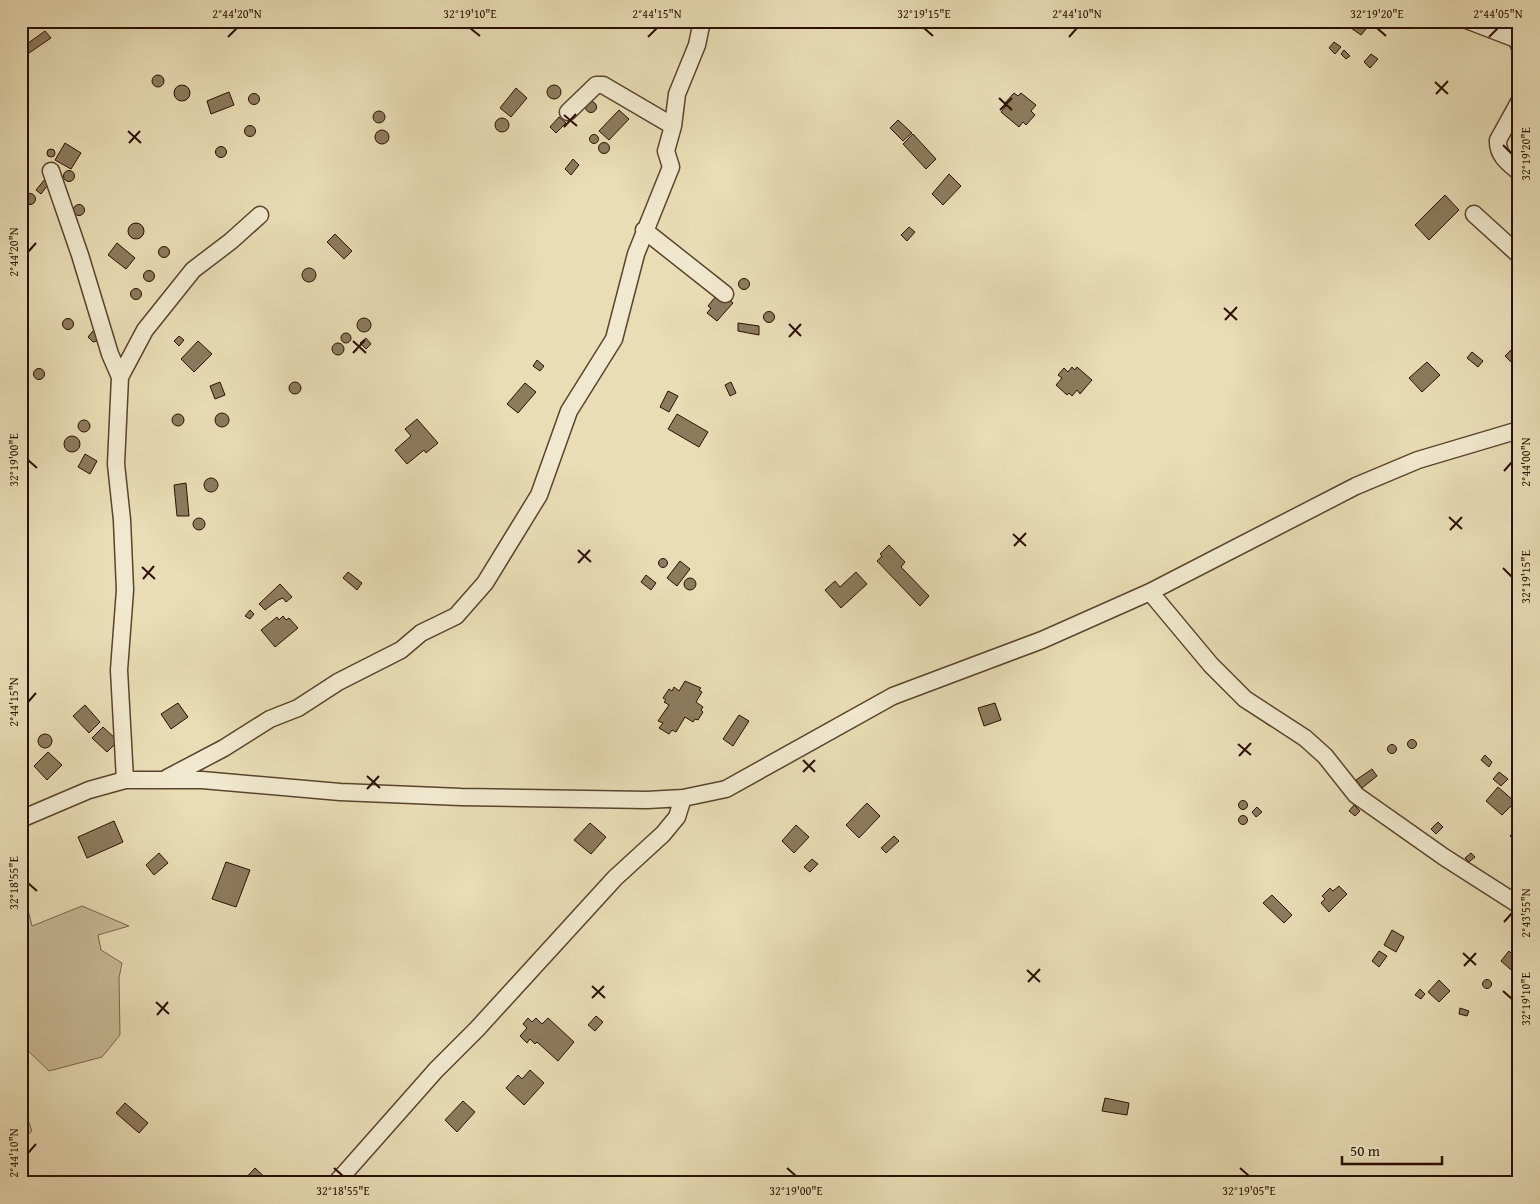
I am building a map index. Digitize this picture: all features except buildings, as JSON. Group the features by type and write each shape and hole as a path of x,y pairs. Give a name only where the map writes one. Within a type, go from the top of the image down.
{"street":[{"path":"163,780 224,748 270,719 298,708 338,682 401,650 421,633 456,616 485,583 539,495 569,411 614,339 619,312 644,230 670,167 666,151 673,126 677,94 697,45 702,21"},
{"path":"1469,21 1518,39"},
{"path":"568,112 596,85 603,85 673,126"},
{"path":"1519,102 1498,140 1497,146 1502,158 1519,172"},
{"path":"50,171 80,255 110,354 120,377 116,464 122,520 125,590 119,670 125,780"},
{"path":"1474,214 1519,255"},
{"path":"120,377 146,330 193,270 231,241 260,215"},
{"path":"644,230 725,294"},
{"path":"21,819 89,790 125,780 202,780 340,792 461,797 682,798 726,789 893,696 1042,640 1150,592 1356,486 1418,460 1519,430"},
{"path":"1150,592 1211,665 1245,699 1305,738 1325,756 1356,795 1444,857 1519,905"},
{"path":"336,1183 436,1070 615,878 663,834 677,817 682,798"}],"shaded area":[{"path":"21,849 28,876 28,910 32,926 82,906 129,926 98,935 101,950 122,963 119,978 120,1035 102,1057 49,1071 21,1044"},
{"path":"21,1100 32,1131 21,1141"}]}
